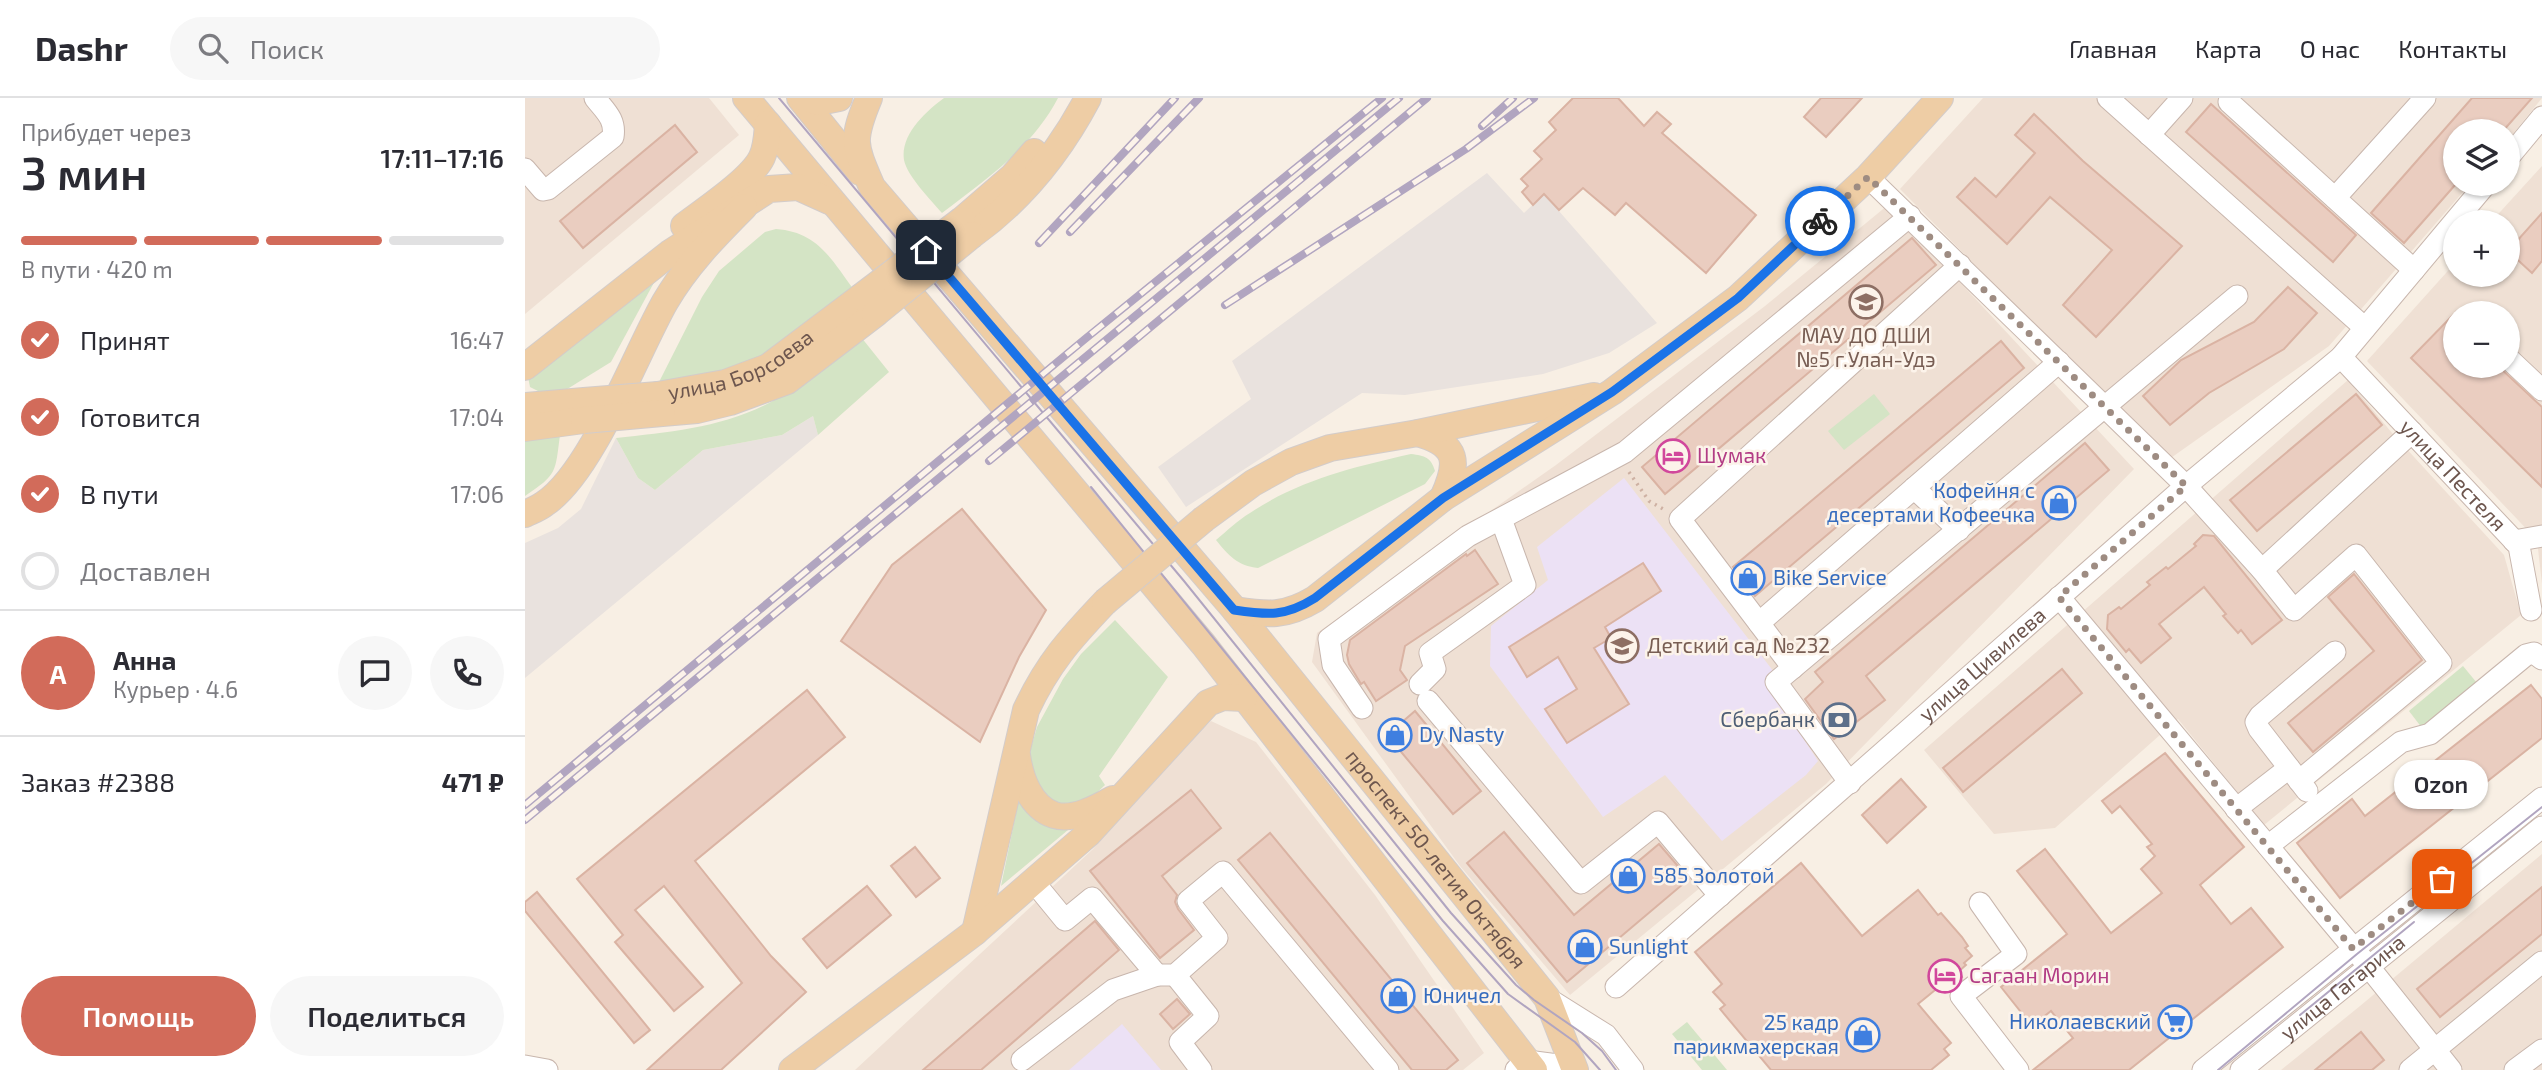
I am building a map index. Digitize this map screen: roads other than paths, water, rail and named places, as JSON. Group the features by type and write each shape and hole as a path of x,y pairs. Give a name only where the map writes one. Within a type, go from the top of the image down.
{"main road":[{"path":"746,98 1204,645 1526,1067"},
{"path":"802,98 819,102 839,98"},
{"path":"802,98 872,187 1234,610 1264,614 1297,609 1315,598 1443,498 1612,392 1738,298 1868,177 1940,98"},
{"path":"869,98 857,126 857,151 872,187"},
{"path":"525,406 584,411 660,404 697,410 730,402 787,381 868,305 967,228 1036,150 1063,111 1068,98"},
{"path":"967,228 999,216 1042,171 1088,98"},
{"path":"525,350 639,258 731,191 761,159 767,141 768,124"},
{"path":"525,367 670,253 769,189 798,187 834,204"},
{"path":"525,514 545,504 564,487 590,448 665,303 690,262 744,207"},
{"path":"975,932 1026,710 1041,679 1064,645 1105,602 1204,519 1253,483 1291,462 1330,448 1418,433 1612,392"},
{"path":"525,428 584,411"},
{"path":"1418,433 1438,438 1448,447 1453,461 1453,477 1443,498"},
{"name":"проспект 50-летия Октября","path":"1234,610 1547,998 1574,1068"},
{"path":"1204,645 1212,674 1208,704"},
{"path":"792,1070 975,932 1088,834 1208,704 1223,697 1244,698"},
{"path":"1016,748 1019,769 1026,788 1038,804 1054,815 1074,815 1090,811 1121,796"}],"street":[{"path":"525,169 539,187 548,189 613,137 611,118 594,98"},
{"path":"2108,98 2365,328"},
{"path":"2149,135 2182,98"},
{"path":"2335,198 2425,98"},
{"path":"2229,102 2414,270"},
{"path":"2520,144 2542,117"},
{"path":"1868,177 2186,486 2262,569 2294,610 2356,555 2441,663 2294,774 2236,808"},
{"name":"улица Цивилева","path":"1615,987 2186,486 2341,357 2476,196"},
{"path":"1361,708 1333,665 1329,639 1468,536 1625,452 1910,216"},
{"path":"1793,668 1680,519 1960,265"},
{"path":"1850,783 1776,682 2237,296"},
{"name":"улица Пестеля","path":"2341,357 2519,546 2531,610"},
{"path":"1759,623 2059,362"},
{"path":"2520,369 2542,390"},
{"path":"2262,569 2412,432"},
{"path":"1915,488 1959,530"},
{"path":"1501,519 1525,585 1430,653 1435,669 1424,693 1581,883 1658,822 1720,895"},
{"path":"2514,541 2542,536"},
{"path":"2059,597 2451,1070"},
{"path":"2319,806 2256,722 2335,652"},
{"path":"2268,846 2401,742 2430,734 2526,655 2534,653 2542,659"},
{"name":"улица Гагарина","path":"2203,1070 2542,798"},
{"name":"улица Гагарина","path":"2241,1070 2542,827"},
{"path":"1022,1060 1113,990 1166,975 1217,938 1188,901 1223,872 1388,1070"},
{"path":"1033,881 1065,920 1092,898 1208,1016 1180,1042 1201,1070"},
{"path":"1980,903 2016,954 1961,996 2018,1070"},
{"path":"2410,1070 2542,962"},
{"path":"1547,998 1606,1035 1633,1070"},
{"path":"2515,1070 2542,1050"},
{"path":"525,1066 547,1070"},
{"path":"1526,1067 1574,1068"}],"tram line":[{"path":"779,98 1184,581 1451,913 1516,985 1582,1033 1602,1051 1616,1070"},
{"path":"1091,487 1443,921 1508,994 1575,1042 1600,1070"},
{"path":"2218,1070 2357,954 2542,807"},
{"path":"2300,1015 2414,922"}],"railway":[{"path":"1039,243 1175,98"},
{"path":"1070,232 1199,98"},
{"path":"525,805 1085,339 1382,98"},
{"path":"525,820 1399,98"},
{"path":"989,461 1427,98"},
{"path":"1482,126 1513,98"},
{"path":"1225,305 1466,149 1534,98"}],"place":[{"name":"МАУ ДО ДШИ №5 г.Улан-Удэ","path":"1866,302"},
{"name":"Шумак","path":"1673,456"},
{"name":"Кофейня с десертами Кофеечка","path":"2059,503"},
{"name":"Bike Service","path":"1748,578"},
{"name":"Детский сад №232","path":"1622,646"},
{"name":"Сбербанк","path":"1839,720"},
{"name":"Dy Nasty","path":"1395,735"},
{"name":"585 Золотой","path":"1628,876"},
{"name":"Ozon","path":"2442,879"},
{"name":"Sunlight","path":"1585,947"},
{"name":"Сагаан Морин","path":"1945,976"},
{"name":"Юничел","path":"1398,996"},
{"name":"Николаевский","path":"2175,1022"},
{"name":"25 кадр парикмахерская","path":"1863,1035"}]}
